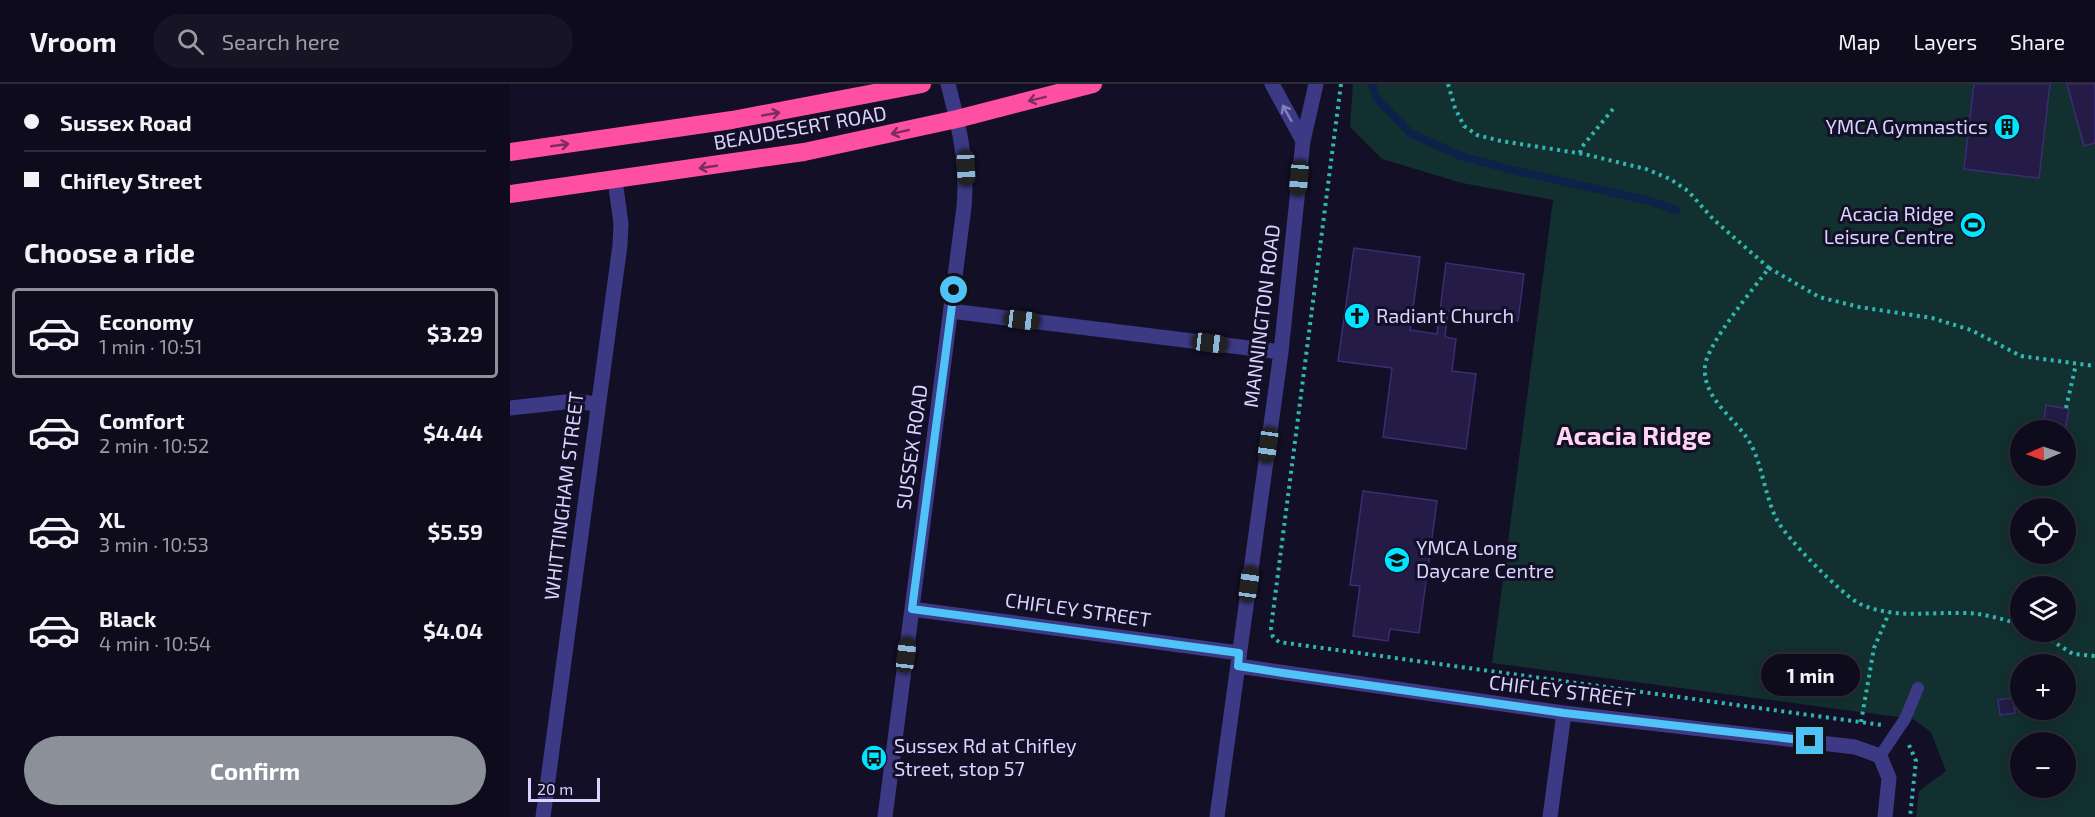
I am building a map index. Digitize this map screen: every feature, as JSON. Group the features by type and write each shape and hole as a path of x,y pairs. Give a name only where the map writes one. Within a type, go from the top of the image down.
{"highway":[{"name":"BEAUDESERT ROAD","path":"510,152 732,120 922,84"},
{"name":"BEAUDESERT ROAD","path":"510,194 804,152 957,119 1093,84"}],"street":[{"name":"SUSSEX ROAD","path":"885,817 966,184 966,168 948,84"},
{"path":"1272,84 1303,141"},
{"name":"MANNINGTON ROAD","path":"1216,817 1281,352 1303,141 1316,84"},
{"name":"WHITTINGHAM STREET","path":"543,817 620,245 621,224 615,180"},
{"path":"951,311 1281,352"},
{"path":"510,408 574,401 597,404"},
{"name":"CHIFLEY STREET","path":"912,609 1564,713 1855,747 1880,756"},
{"path":"1550,817 1564,713"},
{"path":"1880,756 1889,778 1885,817"}],"lane":[{"path":"1880,756 1905,719 1918,688"}],"path":[{"path":"1341,84 1271,628 1273,637 1279,642 1443,666 1886,725 1910,745 1916,761 1910,817"},
{"path":"1448,84 1455,108 1464,126 1477,135 1580,153 1646,169 1670,180 1688,191 1714,220 1769,268 1819,297 1859,307 1932,318 1971,330 2021,356 2095,366"},
{"path":"1580,153 1581,148 1613,109"},
{"path":"1769,268 1708,355 1705,373 1710,392 1751,444 1777,521 1835,586 1858,603 1889,613 1984,614 2010,621"},
{"path":"2066,408 2076,364"},
{"path":"1855,747 1874,648 1889,613"},
{"path":"2054,642 2073,654 2095,656"}],"green space":[{"path":"1353,84 2095,84 2095,817 1916,817 1919,791 1946,771 1931,732 1913,719 1492,663 1553,200 1462,183 1382,159 1350,127"}],"building":[{"name":"YMCA Gymnastics","path":"1974,84 2050,84 2039,178 1964,169"},
{"path":"2067,84 2095,84 2095,143 2084,146"},
{"path":"1354,248 1420,257 1410,330 1437,334 1446,263 1524,274 1518,321 1448,311 1445,337 1456,339 1452,371 1476,374 1466,449 1383,437 1392,368 1338,361"},
{"path":"2046,405 2069,409 2067,420 2044,420"},
{"path":"1363,491 1437,501 1419,633 1390,629 1388,641 1353,636 1360,586 1350,585"},
{"path":"2010,698 2010,714 2000,715 1998,700"}],"waterway":[{"path":"1372,84 1376,97 1410,133 1461,156 1646,200 1676,210"}],"place":[{"name":"YMCA Gymnastics","path":"2007,127"},
{"name":"Acacia Ridge Leisure Centre","path":"1973,225"},
{"name":"Radiant Church","path":"1357,316"},
{"name":"YMCA Long Daycare Centre","path":"1397,560"},
{"name":"Sussex Rd at Chifley Street, stop 57","path":"874,758"}],"district":[{"name":"Acacia Ridge","path":"1634,436"}],"route":[{"path":"954,290 912,609 1239,653 1238,666 1283,673 1564,713 1810,741"}]}
